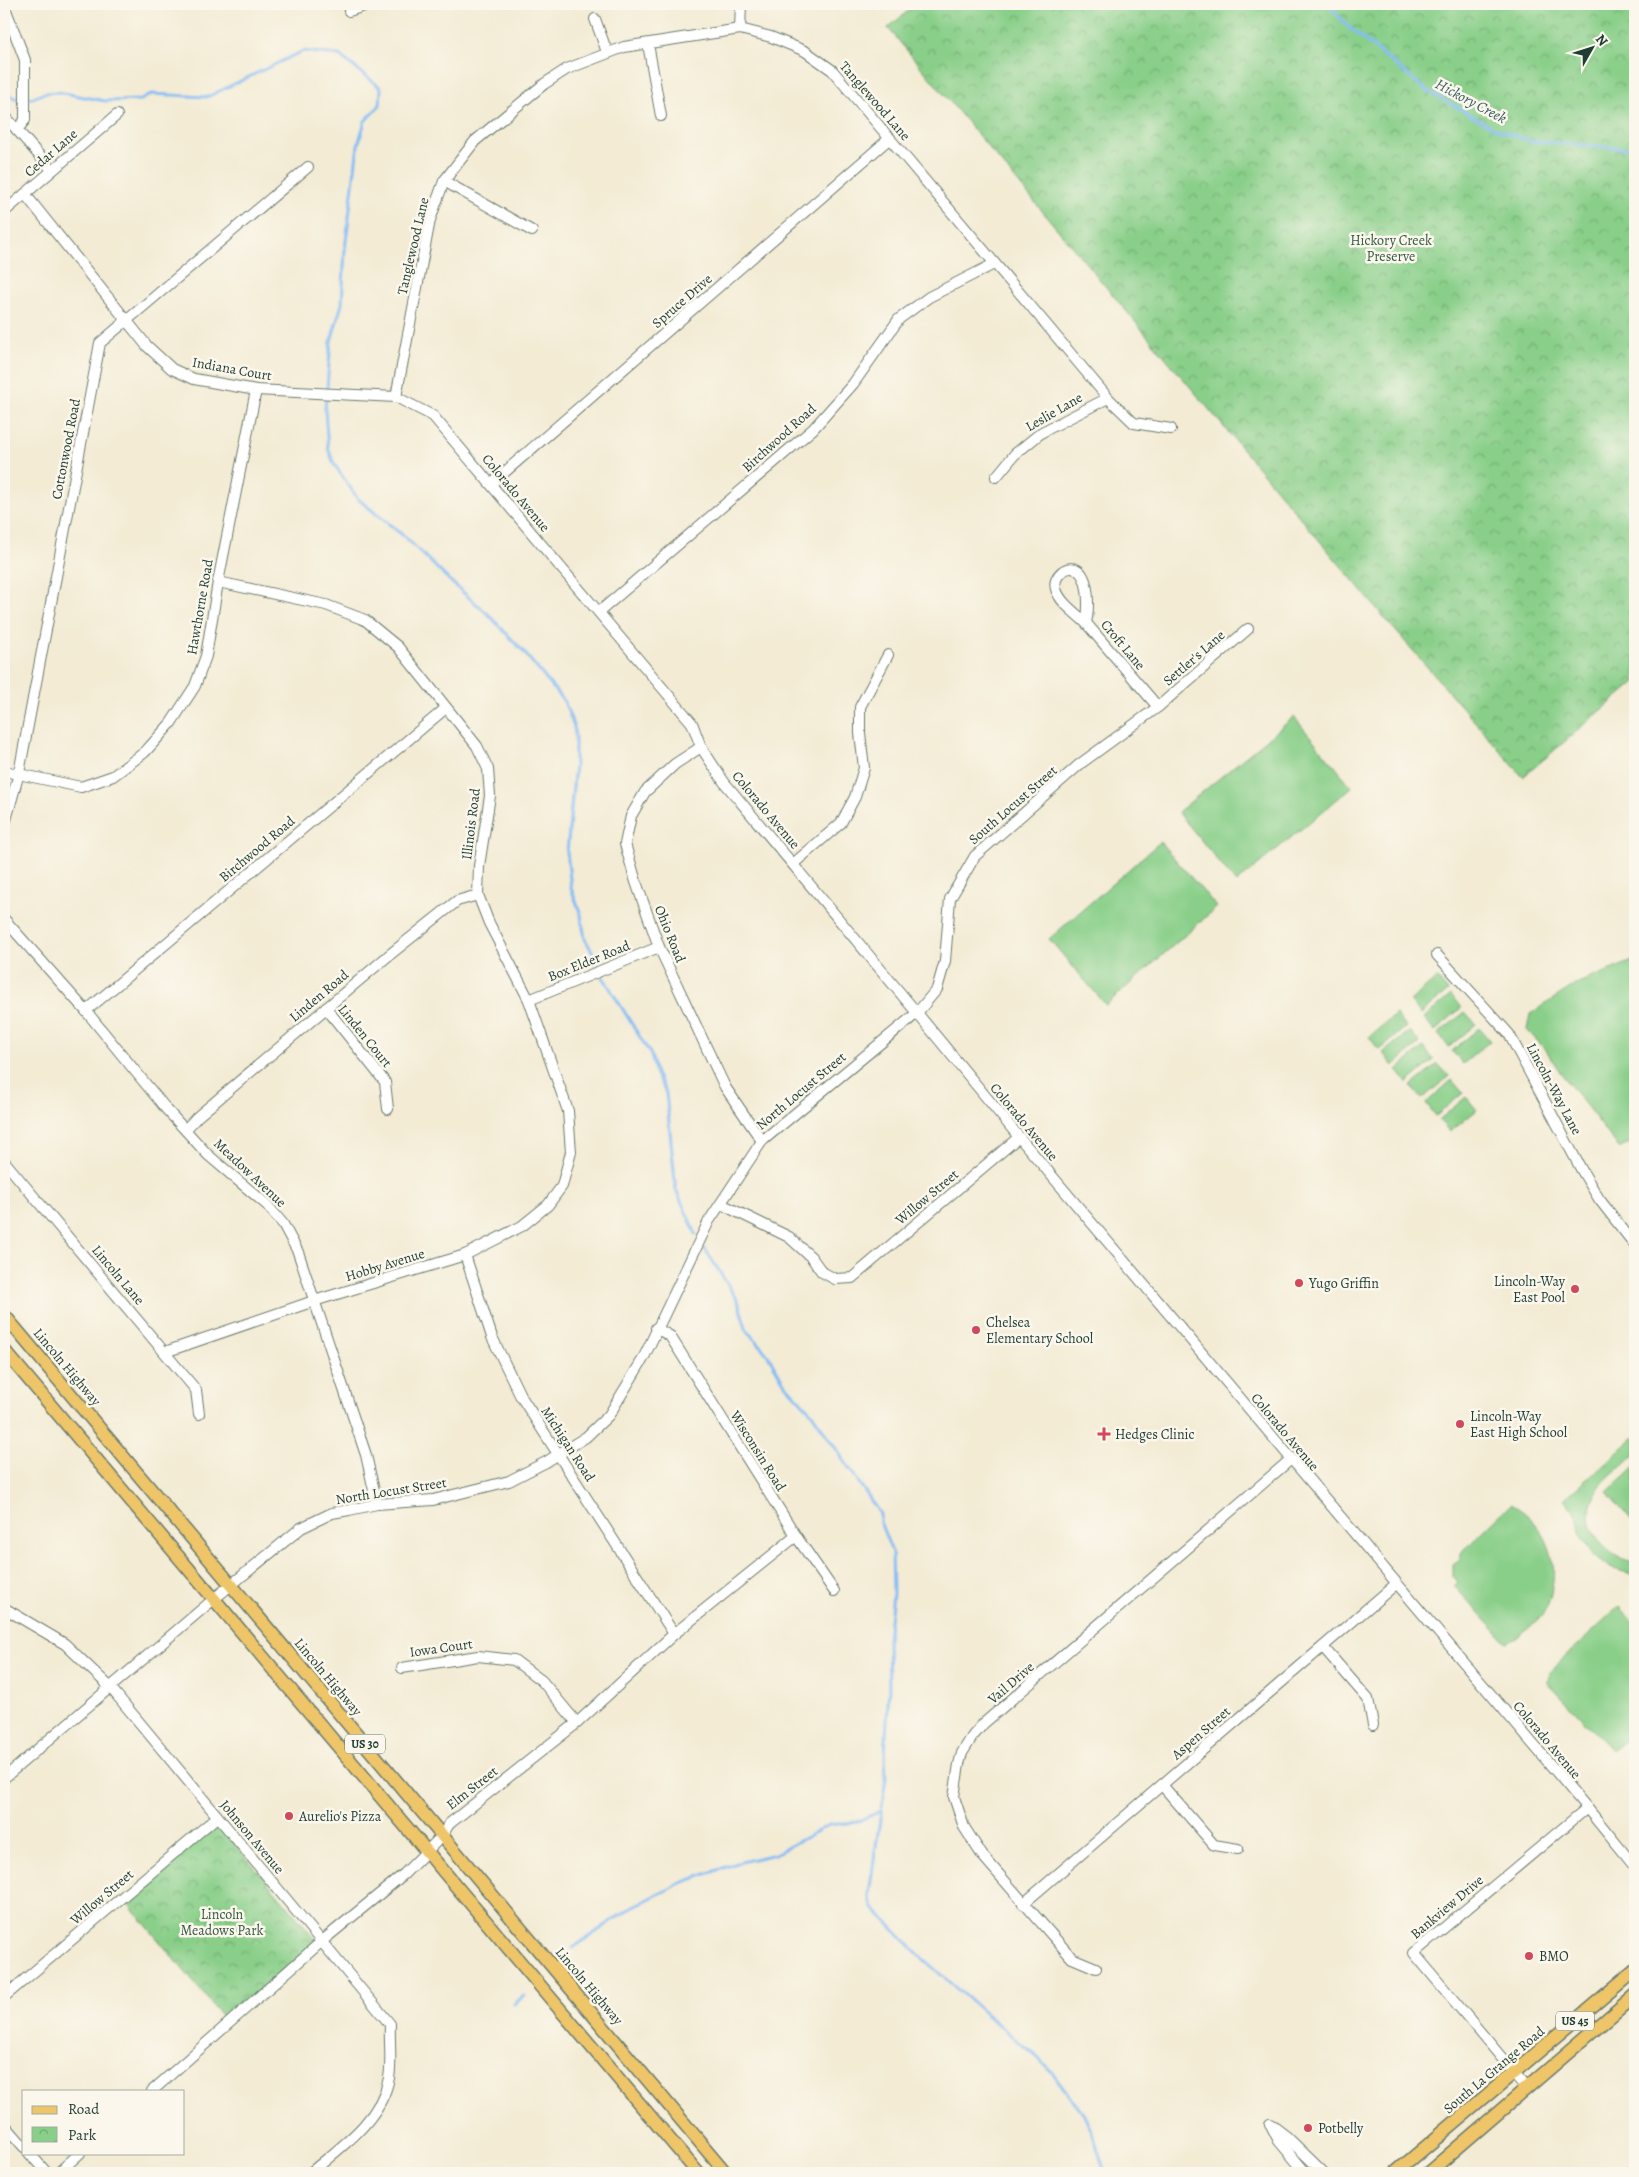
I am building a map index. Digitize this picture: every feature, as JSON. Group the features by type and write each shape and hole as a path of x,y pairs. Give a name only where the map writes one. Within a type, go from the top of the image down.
{"main road":[{"name":"Lincoln Highway","path":"4,1315 726,2173"},
{"name":"US 30","path":"4,1350 698,2173"},
{"name":"South La Grange Road","path":"1395,2173 1635,1970"},
{"name":"US 45","path":"1428,2173 1635,1995"}],"street":[{"path":"350,11 370,4"},
{"path":"740,29 742,4"},
{"path":"4,5 26,60 25,120 17,130"},
{"path":"595,19 607,52"},
{"name":"Tanglewood Lane","path":"396,397 430,220 444,181 475,141 534,91 567,69 607,52 624,47 740,29 771,37 805,51 832,70 1108,398 1134,423 1171,429"},
{"path":"648,44 661,116"},
{"path":"4,115 52,170"},
{"name":"Cedar Lane","path":"4,212 117,115"},
{"name":"Spruce Drive","path":"491,484 890,138"},
{"name":"Cottonwood Road","path":"4,827 19,773 100,343 308,167"},
{"path":"444,181 532,231"},
{"name":"Indiana Court","path":"25,194 147,346 172,369 194,379 256,390 396,397"},
{"name":"Birchwood Road","path":"599,612 813,429 853,384 899,318 929,297 994,264"},
{"name":"Hawthorne Road","path":"4,771 81,787 113,776 145,752 171,724 195,686 206,656 218,582 256,390"},
{"name":"Colorado Avenue","path":"396,397 433,416 599,612 692,723 701,747 724,782 1290,1460 1587,1808 1635,1867"},
{"name":"Leslie Lane","path":"996,477 1015,454 1042,432 1108,398"},
{"name":"Croft Lane","path":"1086,623 1089,606 1084,579 1079,571 1071,568 1066,569 1059,573 1055,588 1063,601 1086,623 1158,707"},
{"name":"Illinois Road","path":"218,582 326,605 364,620 398,647 477,746 488,769 490,796 479,866 478,895 489,923 529,1000 568,1111 572,1152"},
{"name":"Settler's Lane","path":"1158,707 1248,629"},
{"path":"793,864 841,823 855,797 864,768 860,733 860,707 888,655"},
{"name":"South Locust Street","path":"918,1013 937,989 946,961 950,899 975,856 1080,764 1158,707"},
{"name":"Birchwood Road","path":"86,1011 446,708"},
{"name":"Ohio Road","path":"701,747 675,764 645,792 631,816 625,844 659,947 725,1088 762,1141"},
{"name":"Linden Road","path":"186,1129 197,1117 326,1008 457,901 478,895"},
{"name":"Meadow Avenue","path":"4,919 86,1011 167,1110 208,1155 267,1205 283,1224 298,1252 366,1455 377,1504"},
{"name":"Box Elder Road","path":"529,1000 659,947"},
{"name":"Lincoln-Way Lane","path":"1437,955 1509,1034 1581,1170 1599,1199 1635,1245"},
{"name":"Linden Court","path":"326,1008 385,1082 388,1109"},
{"name":"North Locust Street","path":"4,1778 215,1598 301,1528 332,1514 377,1504 433,1500 491,1486 520,1476 586,1437 609,1414 643,1359 656,1328 709,1221 762,1141 918,1013"},
{"name":"Willow Street","path":"722,1204 789,1237 812,1257 822,1272 836,1279 852,1278 1019,1137"},
{"name":"Hobby Avenue","path":"165,1352 314,1300 465,1255 522,1226 548,1204 562,1186 572,1152"},
{"name":"Lincoln Lane","path":"4,1161 196,1390 199,1414"},
{"name":"Michigan Road","path":"465,1255 500,1356 525,1403 674,1634"},
{"name":"Wisconsin Road","path":"656,1328 670,1336 796,1536 834,1592"},
{"name":"Vail Drive","path":"1096,1968 1072,1958 1023,1904 978,1849 964,1827 954,1797 958,1764 967,1745 984,1724 1290,1460"},
{"name":"Elm Street","path":"153,2090 321,1942 404,1874 442,1836 449,1824 577,1722 674,1634 796,1536"},
{"name":"Aspen Street","path":"1023,1904 1396,1584"},
{"name":"Johnson Avenue","path":"4,1608 65,1644 110,1687 390,2024 389,2077 382,2102 365,2124 310,2173"},
{"path":"1323,1646 1368,1699 1373,1725"},
{"name":"Iowa Court","path":"402,1668 478,1656 514,1660 542,1681 577,1722"},
{"path":"1162,1785 1214,1845 1238,1849"},
{"name":"Bankview Drive","path":"1527,2088 1414,1953 1587,1808"},
{"name":"Willow Street","path":"4,1997 217,1817"},
{"path":"4,2124 22,2145"},
{"path":"1306,2173 1279,2141 1270,2124 1287,2137 1324,2173"},
{"path":"30,2154 47,2173"},
{"path":"58,2173 79,2154"}],"green space":[{"name":"Hickory Creek Preserve","path":"916,4 1635,4 1635,682 1523,777 1388,622 888,28"},
{"path":"1294,717 1352,787 1236,883 1178,812"},
{"path":"1160,842 1217,907 1106,1005 1049,939"},
{"path":"1635,960 1635,1141 1619,1148 1560,1072 1546,1050 1527,1030 1530,1014 1578,983"},
{"path":"1437,978 1448,991 1421,1014 1410,1001"},
{"path":"1451,995 1461,1008 1435,1031 1424,1018"},
{"path":"1465,1012 1476,1024 1449,1047 1438,1034"},
{"path":"1396,1014 1406,1027 1379,1050 1369,1037"},
{"path":"1479,1028 1490,1041 1463,1064 1452,1051"},
{"path":"1410,1031 1420,1043 1393,1066 1383,1053"},
{"path":"1423,1047 1434,1060 1407,1083 1397,1070"},
{"path":"1438,1064 1449,1076 1422,1099 1411,1086"},
{"path":"1452,1080 1463,1093 1436,1116 1426,1103"},
{"path":"1466,1097 1477,1110 1450,1132 1439,1120"},
{"path":"1635,1437 1635,1455 1615,1471 1598,1489 1592,1501 1590,1513 1596,1536 1612,1553 1623,1559 1635,1562 1635,1575 1610,1568 1593,1555 1581,1536 1577,1515 1564,1499"},
{"path":"1635,1467 1635,1525 1607,1492"},
{"path":"1511,1504 1531,1519 1546,1539 1553,1563 1554,1575 1548,1606 1545,1611 1528,1629 1507,1643 1454,1586 1458,1582 1453,1576 1453,1565 1460,1560 1461,1553"},
{"path":"1619,1607 1635,1624 1635,1733 1612,1751 1548,1683 1549,1672"},
{"name":"Lincoln Meadows Park","path":"218,1824 318,1942 225,2020 126,1901"}],"waterway":[{"name":"Hickory Creek","path":"1328,4 1345,24 1426,90 1496,129 1530,141 1635,149"},
{"path":"15,98 33,98 44,93 58,92 105,101 141,100 151,94 207,97 303,51 339,55 381,88 380,105 365,121 358,145 345,249 342,304 331,341 325,410 328,448 334,464 358,499 405,537 450,581 488,614 522,650 564,701 574,727 575,737 575,765 567,852 571,888 581,915 585,939 593,953 592,961 595,964"},
{"path":"4,94 16,98"},
{"path":"603,977 651,1055 656,1074 666,1093 676,1190 696,1234"},
{"path":"705,1249 738,1301 746,1328 769,1357 785,1384 812,1413 880,1514 880,1522 892,1552 893,1593 888,1640 889,1688 885,1754 886,1778 869,1894 872,1907 921,1957 1052,2072 1084,2115 1094,2137 1105,2173"},
{"path":"573,1948 632,1907 684,1882 737,1863 775,1854 829,1825 856,1822 881,1811"},
{"path":"514,2004 524,1996"}],"place":[{"name":"Yugo Griffin","path":"1299,1283"},
{"name":"Lincoln-Way East Pool","path":"1575,1289"},
{"name":"Chelsea Elementary School","path":"976,1330"},
{"name":"Lincoln-Way East High School","path":"1460,1424"},
{"name":"Hedges Clinic","path":"1104,1434"},
{"name":"Aurelio's Pizza","path":"289,1816"},
{"name":"BMO","path":"1529,1956"},
{"name":"Potbelly","path":"1308,2128"}]}
